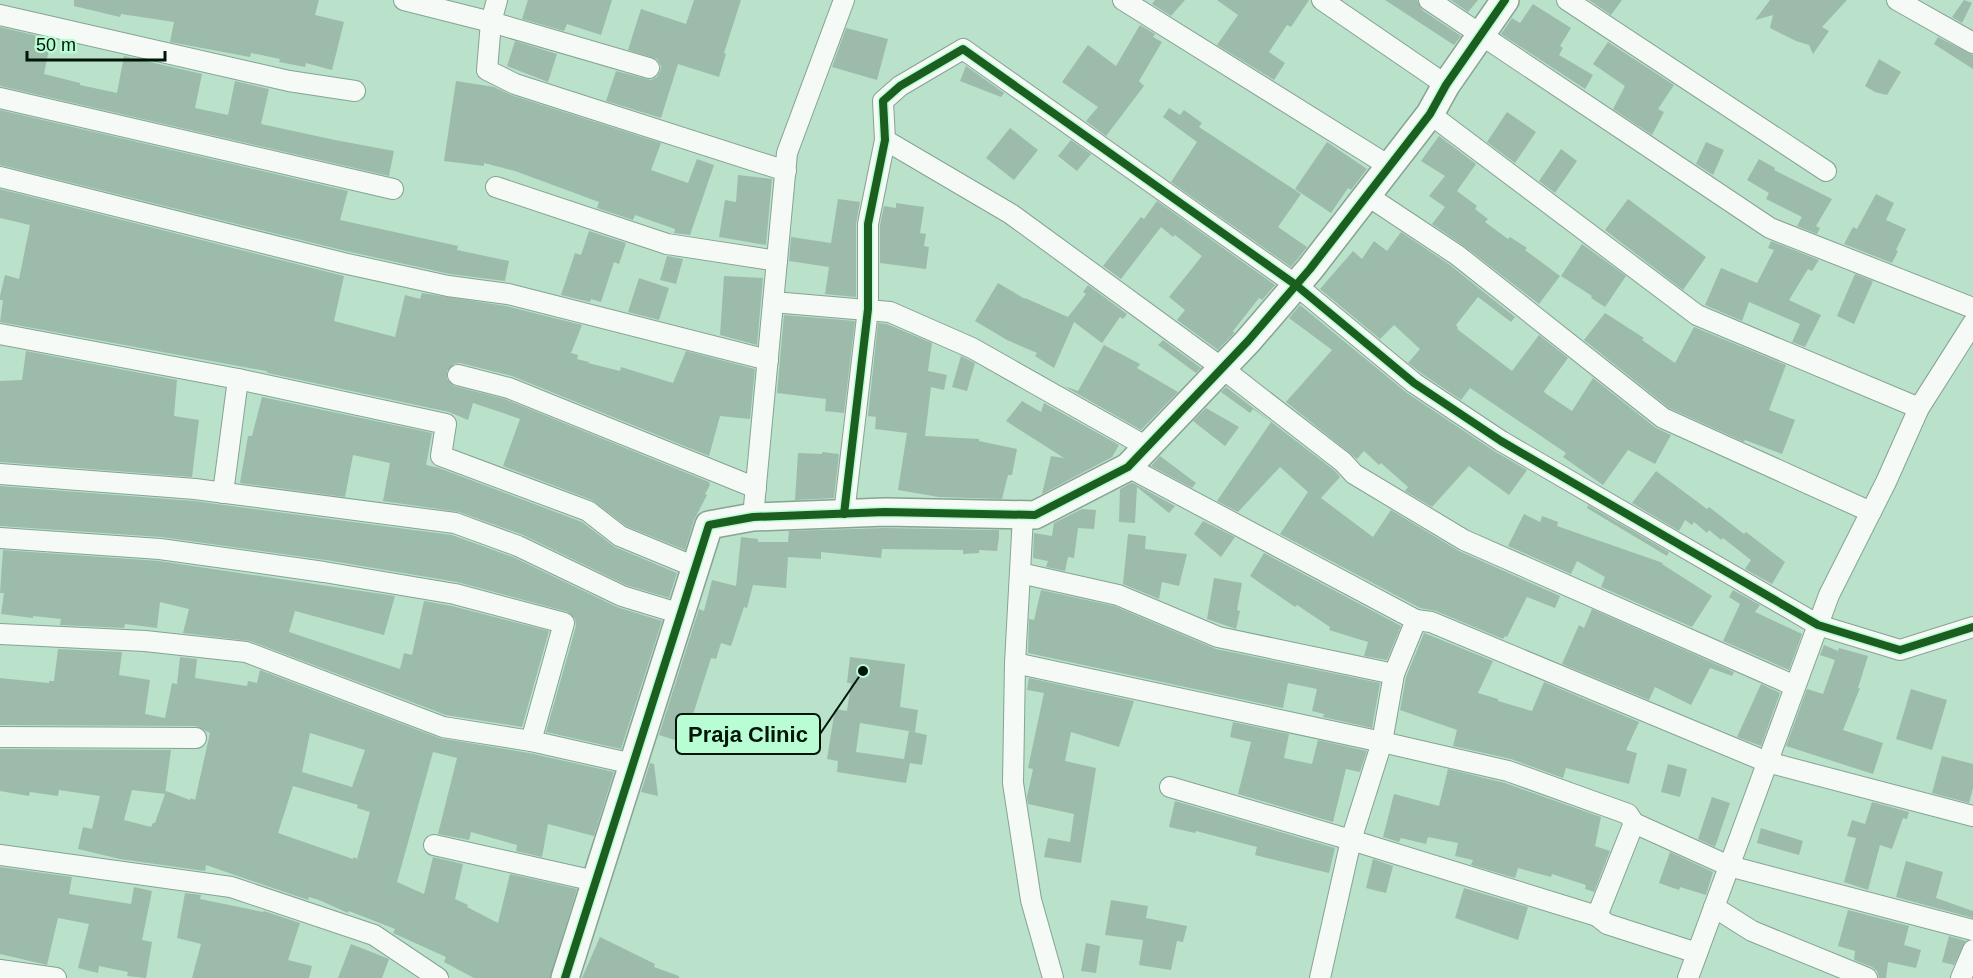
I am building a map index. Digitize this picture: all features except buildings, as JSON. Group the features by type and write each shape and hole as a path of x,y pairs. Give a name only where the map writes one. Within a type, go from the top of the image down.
{"street":[{"path":"404,0 491,22 649,68"},
{"path":"497,0 491,22 487,70 515,84 786,171"},
{"path":"753,517 787,153 844,0"},
{"path":"1123,0 1389,166"},
{"path":"1322,0 1446,85"},
{"path":"1429,0 1770,228 1973,308"},
{"path":"565,978 709,525 753,517 844,514 1035,515 1128,466 1222,368 1296,285 1430,114 1446,85 1505,0"},
{"path":"1568,0 1826,171"},
{"path":"1897,0 1973,43"},
{"path":"0,15 289,81 355,91"},
{"path":"844,514 868,309 868,224 885,140 883,100 900,86 963,49 1296,285 1414,383 1501,441 1818,625 1900,650 1973,627"},
{"path":"0,98 393,189"},
{"path":"1430,114 1697,315 1919,408"},
{"path":"885,140 1011,214 1222,368 1343,462 1354,474 1464,540 1796,686"},
{"path":"0,177 343,263 448,286 508,294 768,360"},
{"path":"496,188 667,244 777,261"},
{"path":"1368,196 1457,255 1663,418 1871,512"},
{"path":"773,302 890,312 972,348 1147,447"},
{"path":"1688,978 1829,595 1871,512 1919,408 1973,323"},
{"path":"0,334 238,379 446,424 441,456 588,511 620,536 695,567"},
{"path":"458,375 509,388 756,488"},
{"path":"223,493 238,379"},
{"path":"1128,466 1416,620 1431,622 1767,762 1973,816"},
{"path":"0,474 195,489 455,523 518,546 622,596 681,614"},
{"path":"1023,516 1015,663 1012,783 1031,900 1053,978"},
{"path":"0,538 160,549 324,572 455,594 564,623 531,741"},
{"path":"1020,573 1118,595 1218,636 1394,674"},
{"path":"1320,978 1351,840 1382,742 1394,674 1416,620"},
{"path":"0,634 145,641 246,652 443,727 531,741 633,764"},
{"path":"1015,663 1508,771 1628,814 1634,824 1729,866 1973,930"},
{"path":"0,736 196,738"},
{"path":"1170,787 1597,916 1607,924 1697,952"},
{"path":"1597,916 1634,824"},
{"path":"434,845 595,881"},
{"path":"0,855 231,887 374,935 438,978"},
{"path":"1714,907 1752,931 1867,978"},
{"path":"1961,978 1973,950"},
{"path":"0,970 56,978"}],"cycle path":[{"path":"565,978 709,525 753,517 885,512 1035,515 1128,467 1248,341 1310,269 1430,114 1446,85 1505,0"},
{"path":"844,514 868,309 868,224 885,140 883,101 900,86 963,49 1296,285 1414,383 1501,441 1818,625 1900,650 1973,627"}],"place":[{"name":"Praja Clinic","path":"863,671"}]}
